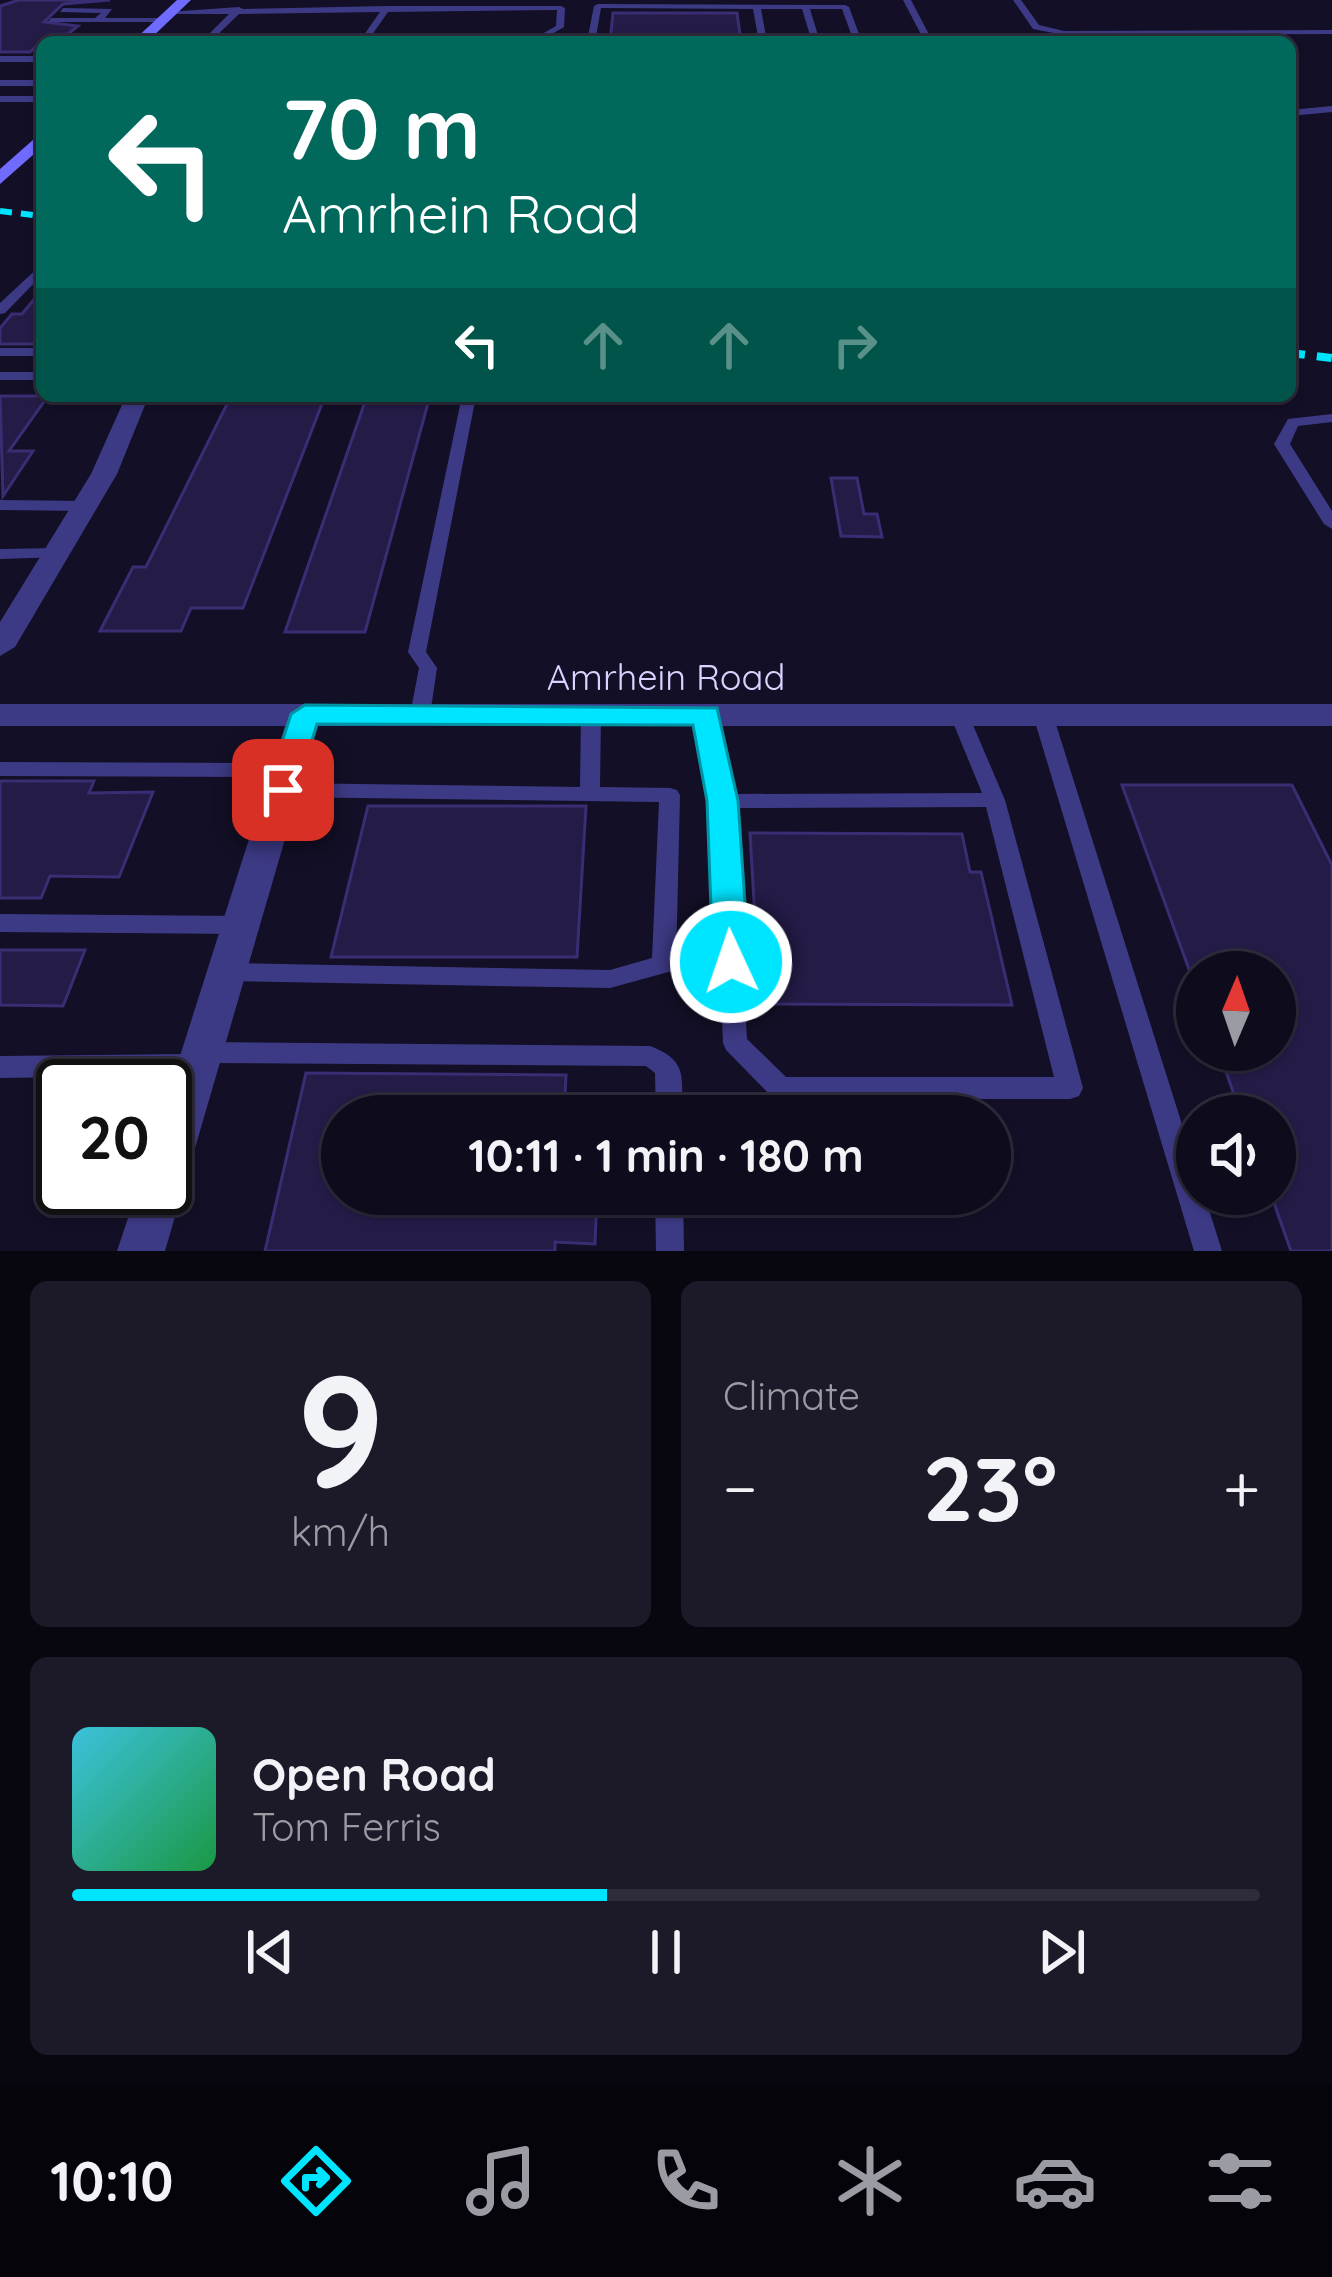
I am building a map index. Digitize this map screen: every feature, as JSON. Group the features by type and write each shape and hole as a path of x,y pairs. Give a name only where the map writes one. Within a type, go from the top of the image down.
{"main road":[{"path":"145,36 185,0"},
{"path":"0,179 36,143"}],"street":[{"path":"1,645 85,506 131,402"},
{"path":"192,1087 305,714"},
{"name":"Amrhein Road","path":"0,715 1331,718"},
{"path":"141,1251 152,1215"}],"lane":[{"path":"907,0 926,36"},
{"path":"1017,0 1036,27 1064,33 1332,32"},
{"path":"592,36 598,6 845,7 856,36"},
{"path":"757,7 762,36"},
{"path":"805,7 814,36"},
{"path":"366,36 387,8"},
{"path":"97,20 109,10 57,15 97,20 238,9 561,8 560,27 543,36"},
{"path":"211,36 238,9"},
{"path":"0,59 36,59"},
{"path":"3,83 27,65"},
{"path":"3,83 36,83"},
{"path":"0,99 36,99"},
{"path":"1296,112 1332,109"},
{"path":"0,310 36,274"},
{"path":"0,352 36,352"},
{"path":"0,376 36,376"},
{"path":"420,715 428,668 417,652 468,402"},
{"path":"1332,418 1293,422 1282,444 1332,524"},
{"path":"0,505 85,506"},
{"path":"0,554 56,553"},
{"path":"590,794 591,715"},
{"path":"706,715 722,801 735,1043 780,1088 1070,1088 995,800 960,715"},
{"path":"1043,715 1208,1251"},
{"path":"0,769 670,795 664,964 610,979 226,972"},
{"path":"722,801 995,800"},
{"path":"0,923 241,925"},
{"path":"0,1067 201,1058 650,1056 668,1068 669,1095"},
{"path":"669,1215 670,1251"}],"building":[{"path":"19,0 110,0 63,4 44,22 78,26 68,34 36,36 36,47 30,52 0,52 0,6"},
{"path":"613,13 737,13 740,36 611,36"},
{"path":"36,297 36,344 0,344 0,328 12,314 22,314"},
{"path":"0,396 36,396 36,402 44,402 9,451 33,451 3,496"},
{"path":"228,402 323,402 243,608 191,608 181,631 100,631 133,567 146,567"},
{"path":"365,402 428,402 365,632 285,632"},
{"path":"831,478 857,478 864,514 877,514 882,537 841,536"},
{"path":"0,781 94,781 89,793 153,792 119,877 50,876 41,898 0,898"},
{"path":"1122,785 1292,785 1332,865 1332,1251 1291,1251 1278,1215 1296,1215 1296,1095 1234,1095 1226,1071 1296,1071 1296,951 1182,951"},
{"path":"368,806 586,806 577,957 331,957"},
{"path":"750,833 962,834 970,872 981,872 1012,1005 760,1004"},
{"path":"0,950 85,950 63,1006 0,1005"},
{"path":"306,1073 566,1075 565,1095 321,1095 321,1215 596,1215 595,1244 555,1242 555,1251 265,1251"}],"railway":[{"path":"0,211 36,215"},
{"path":"1296,354 1332,358"}],"route":[{"path":"283,790 305,714 706,715 722,801 731,962"}]}
